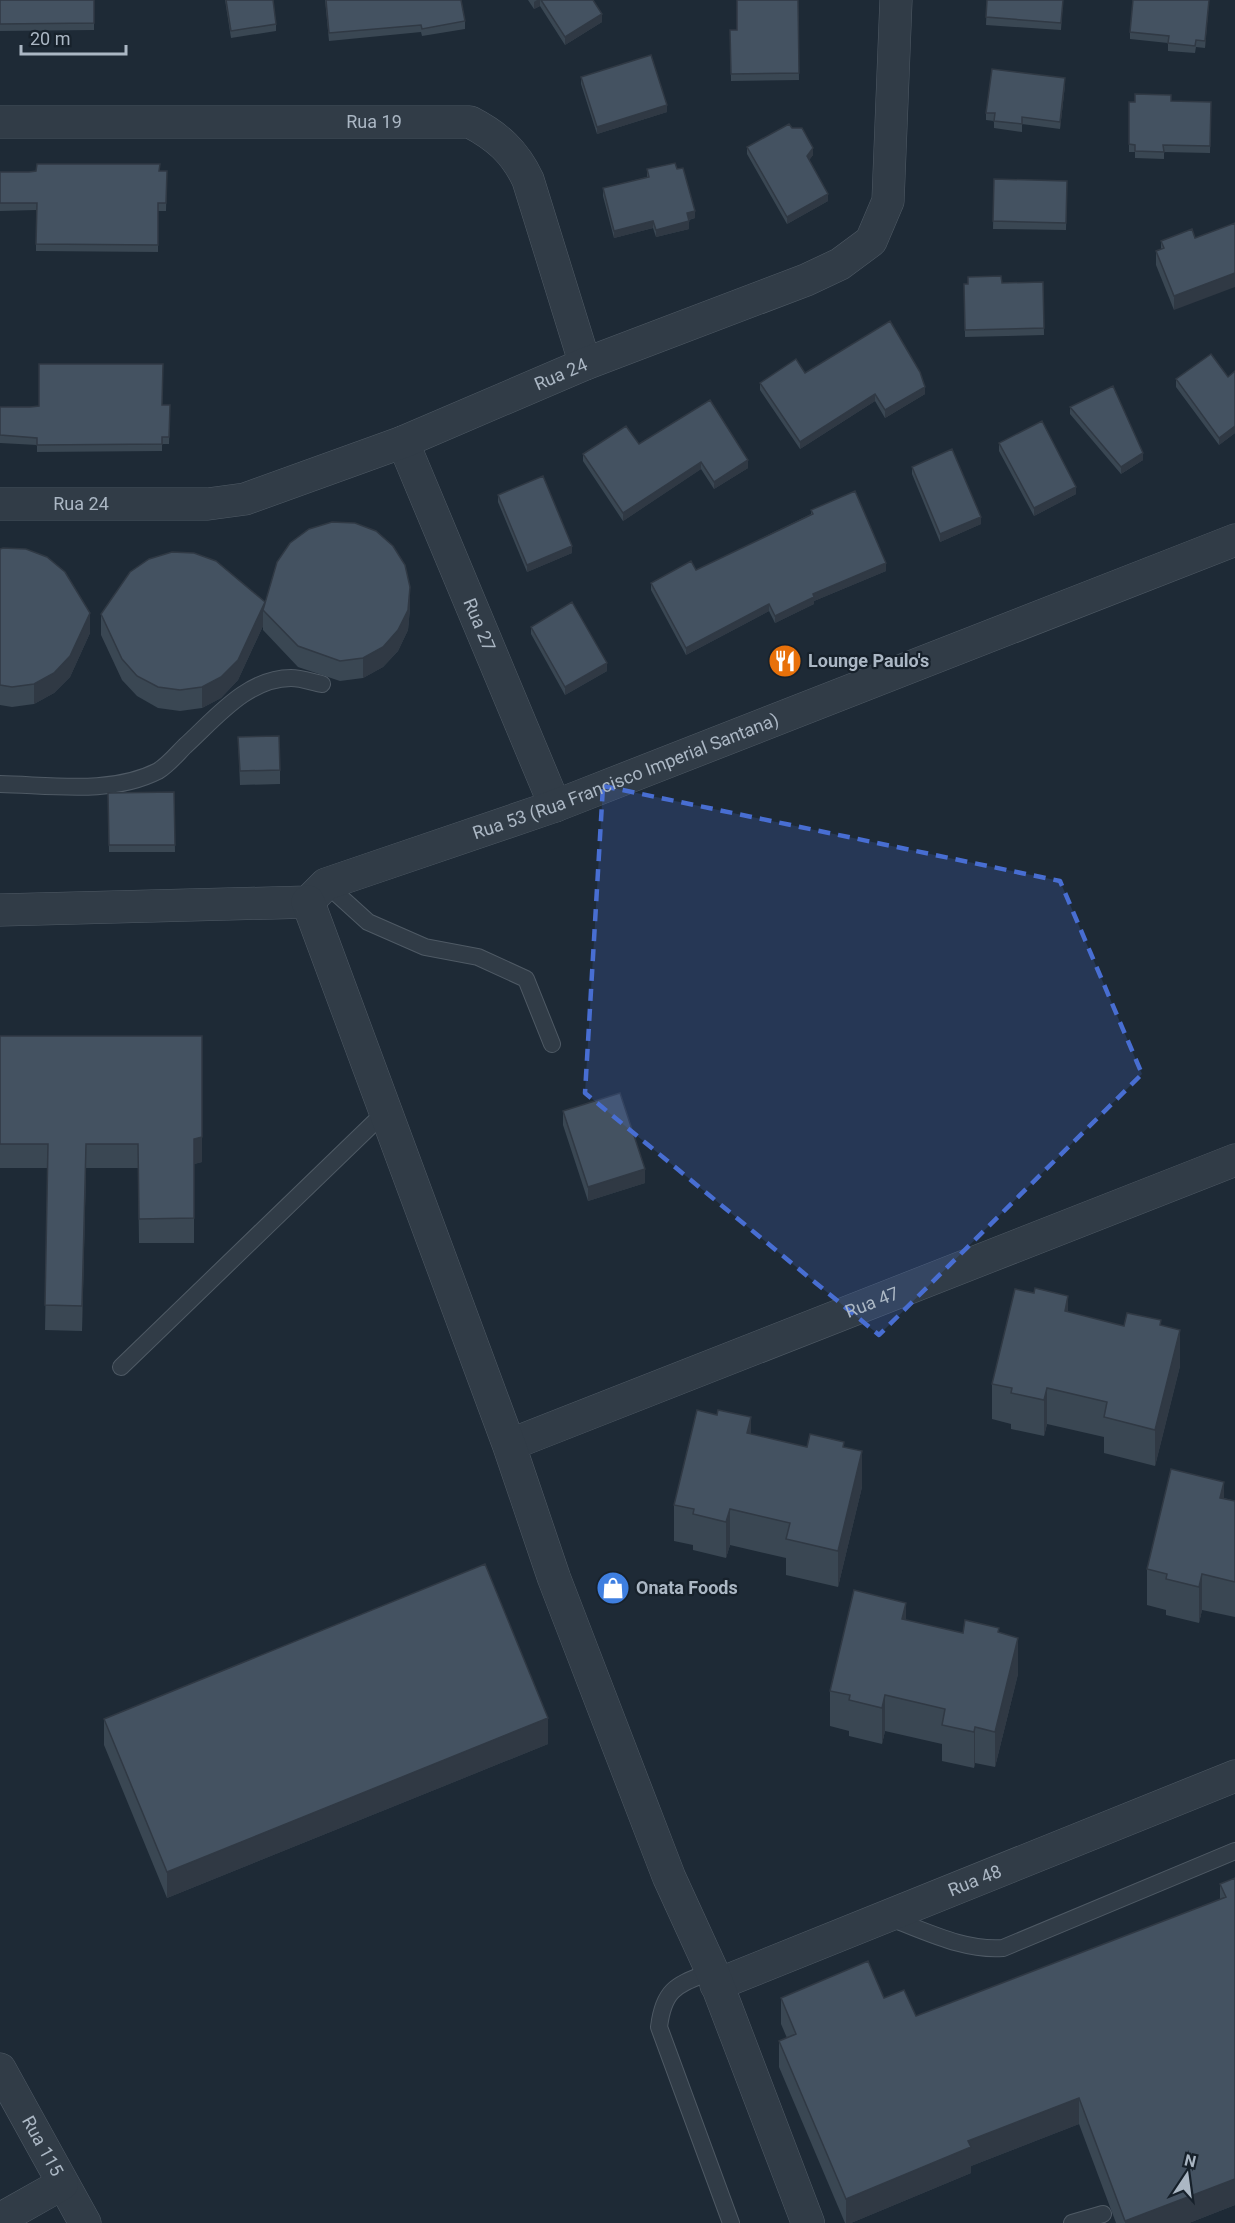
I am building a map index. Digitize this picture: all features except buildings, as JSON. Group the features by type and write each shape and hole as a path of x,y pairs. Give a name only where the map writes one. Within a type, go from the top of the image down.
{"street":[{"name":"Rua 24","path":"0,504 208,504 245,499 403,442 585,364 806,280 840,264 871,241 888,201 896,0"},
{"name":"Rua 19","path":"0,122 470,122 505,144 519,160 528,180 585,364"},
{"name":"Rua 27","path":"403,442 555,806"},
{"name":"Rua 53 (Rua Francisco Imperial Santana)","path":"0,910 317,893 555,806 1235,540"},
{"path":"317,893 386,1112 509,1445 554,1578 669,1877 714,1978 808,2223"},
{"name":"Rua 47","path":"509,1445 1235,1160"},
{"name":"Rua 48","path":"714,1978 886,1917 1235,1776"},
{"name":"Rua 115","path":"0,2069 85,2223"},
{"path":"0,2219 62,2184"}],"lane":[{"path":"0,784 101,786 132,782 160,770 231,703 246,692 275,680 292,678 322,684"},
{"path":"317,893 368,922 425,946 478,957 526,980 552,1044"},
{"path":"121,1367 386,1112"},
{"path":"886,1917 968,1946 985,1950 1003,1948 1235,1851"},
{"path":"714,1978 679,1985 662,2003 659,2026 731,2223"},
{"path":"1072,2223 1103,2214"}],"highlighted area":[{"path":"603,786 1060,881 1142,1074 879,1335 585,1093"}],"place":[{"name":"Lounge Paulo's","path":"785,661"},
{"name":"Onata Foods","path":"613,1588"}]}
